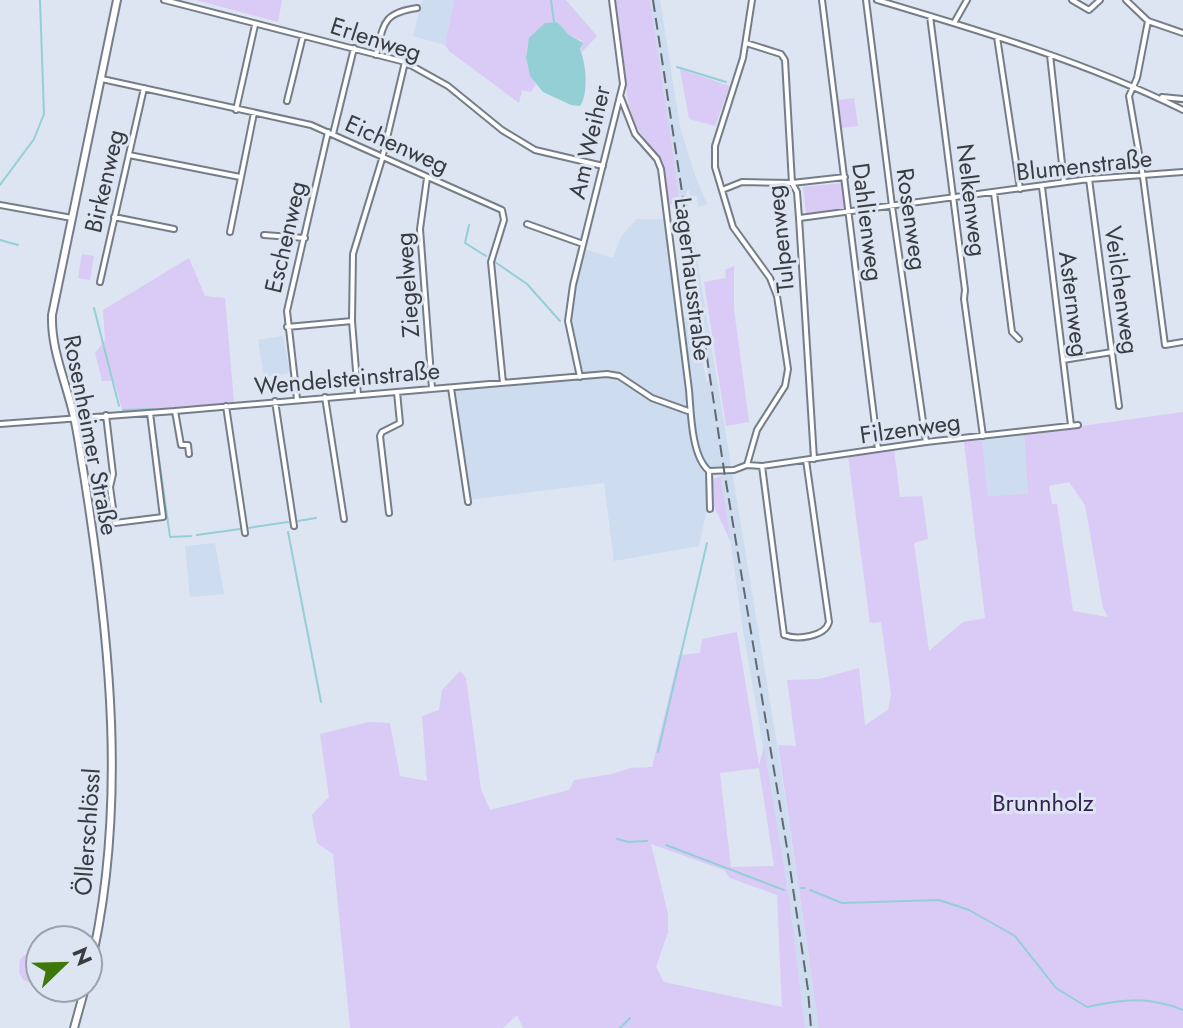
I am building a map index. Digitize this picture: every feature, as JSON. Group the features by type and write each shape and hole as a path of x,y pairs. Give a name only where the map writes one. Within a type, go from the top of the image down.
{"street":[{"name":"Rosenheimer Straße","path":"109,690 99,571 74,417 52,332 52,315 117,0"},
{"name":"Erlenweg","path":"164,0 405,62 451,88 502,130 535,150 603,166"},
{"name":"Am Weiher","path":"580,377 568,321 573,285 623,84 612,0"},
{"path":"710,509 709,471 738,469 747,465 757,430 785,386 788,369 777,296 770,278 733,227 715,167 715,146 746,43 752,0"},
{"name":"Dahlienweg","path":"822,0 878,449"},
{"name":"Rosenweg","path":"866,0 926,442"},
{"path":"877,0 1050,55 1183,110"},
{"path":"954,23 967,0"},
{"path":"1072,0 1089,10 1100,0"},
{"path":"1126,0 1148,21 1183,33"},
{"path":"376,55 385,21 392,13 417,8"},
{"name":"Nelkenweg","path":"930,16 983,436"},
{"path":"1148,21 1137,78 1129,96 1165,345 1183,342"},
{"path":"236,110 255,25"},
{"path":"287,101 303,36"},
{"path":"997,37 1020,190"},
{"name":"Tulpenweg","path":"746,43 781,54 785,60 792,183 797,192 799,218 814,459"},
{"name":"Eschenweg","path":"297,399 287,327 292,283 354,48"},
{"path":"1050,55 1064,182"},
{"path":"358,395 352,321 353,254 382,159 405,62"},
{"name":"Eichenweg","path":"102,79 297,121 331,133 382,159 502,210 505,215 491,262 503,383"},
{"name":"Birkenweg","path":"100,282 144,88"},
{"path":"1152,95 1183,99"},
{"name":"Lagerhausstraße","path":"621,98 635,134 657,159 661,169 689,390 688,411 699,459 709,471"},
{"path":"230,232 254,113"},
{"path":"129,155 241,178"},
{"name":"Blumenstraße","path":"799,218 1089,179 1183,172"},
{"path":"722,190 742,182 792,183 845,177"},
{"name":"Ziegelweg","path":"427,178 420,229 432,389"},
{"name":"Veilchenweg","path":"1089,179 1119,406"},
{"name":"Asternweg","path":"1042,187 1071,425"},
{"path":"994,193 1012,332 1019,339"},
{"path":"0,205 72,218"},
{"path":"114,217 174,229"},
{"path":"527,224 583,244"},
{"path":"264,235 305,238"},
{"path":"287,327 352,321"},
{"path":"1063,360 1112,352"},
{"name":"Wendelsteinstraße","path":"0,424 607,374 619,376 652,398 688,411"},
{"path":"451,388 468,502"},
{"path":"389,513 380,436 400,423 397,392"},
{"path":"325,397 344,519"},
{"path":"275,401 294,526"},
{"path":"226,406 245,533"},
{"path":"175,411 181,445 188,445 189,454"},
{"path":"106,415 115,523 163,517 150,413"},
{"name":"Filzenweg","path":"747,465 762,466 926,442 1078,425"},
{"path":"762,466 784,635 792,638 826,631 829,622 806,460"},
{"name":"Öllerschlössl","path":"98,924 109,829 109,690"},
{"path":"74,1028 81,1004"}],"shaded area":[{"path":"422,0 454,0 445,45 413,36"},
{"path":"650,0 660,0 680,127 707,204 698,207 697,196 690,196 689,190 686,191 777,745 819,1028 805,1028 789,897 743,630 720,467 713,467 707,475 707,509 699,546 614,561 604,483 467,500 451,388 580,377 568,321 582,248 613,258 621,237 636,219 667,219 676,318 696,316 706,382 709,381 681,203 678,203"},
{"path":"283,336 290,373 264,377 258,340"},
{"path":"1024,434 1028,494 988,496 982,440"},
{"path":"215,543 224,594 190,597 185,546"}],"green space":[{"path":"196,0 282,0 278,22"},
{"path":"454,0 566,0 597,36 581,53 582,41 568,34 556,22 533,36 526,56 536,84 531,92 522,90 519,103 445,45"},
{"path":"615,0 650,0 678,203 668,205 659,158 635,125 628,101"},
{"path":"680,69 730,86 715,126 689,119"},
{"path":"854,98 858,126 841,128 838,100"},
{"path":"842,183 845,209 806,214 803,187"},
{"path":"82,254 94,256 90,280 78,278"},
{"path":"189,258 205,296 225,298 234,402 123,412 114,381 102,381 95,353 105,340 103,310"},
{"path":"734,266 734,309 749,422 726,426 704,282 726,278 725,270"},
{"name":"Brunnholz","path":"1183,412 1183,1028 819,1028 778,745 796,746 787,680 819,679 859,668 865,725 888,710 891,694 881,622 870,623 848,456 894,449 900,497 922,496 928,539 914,543 929,651 963,622 985,618 964,442 982,440 988,496 1028,494 1024,434","holes":["1069,482 1085,505 1103,608 1108,617 1073,611 1057,504 1052,504 1049,486"]},
{"path":"721,476 731,543 714,506 713,479"},
{"path":"737,632 759,765 764,747 789,897 805,1028 523,1028 517,1015 503,1028 350,1028 333,854 317,843 312,815 329,797 320,734 369,722 390,723 400,776 427,781 422,716 439,710 442,690 460,671 466,678 481,789 490,810 569,790 574,780 630,768 652,767 679,655 700,653 702,639","holes":["759,768 774,866 731,867 720,773","651,844 724,870 730,878 777,895 782,1007 664,982 656,967 668,932 668,914"]},
{"path":"24,956 24,980 19,973 20,959"}],"water":[{"path":"557,22 568,34 583,43 580,49 586,86 580,106 543,92 530,76 526,58 529,38 545,23"}],"waterway":[{"path":"0,185 34,139 44,114 40,0"},
{"path":"551,0 554,22"},
{"path":"677,67 726,82"},
{"path":"469,225 465,243 486,256"},
{"path":"0,240 18,245"},
{"path":"495,262 527,284 560,321"},
{"path":"94,308 119,406"},
{"path":"123,410 153,409"},
{"path":"153,416 170,537 191,536"},
{"path":"298,521 316,518"},
{"path":"248,528 288,522"},
{"path":"197,535 240,529"},
{"path":"288,532 321,702"},
{"path":"658,752 707,543"},
{"path":"617,839 647,841"},
{"path":"666,845 784,890"},
{"path":"810,890 842,903 939,900 969,910 1015,936 1056,988 1087,1007 1135,1000 1158,1002 1183,1010"},
{"path":"620,1028 630,1018"}],"railway":[{"path":"653,0 724,470 787,848 811,1028"}]}
